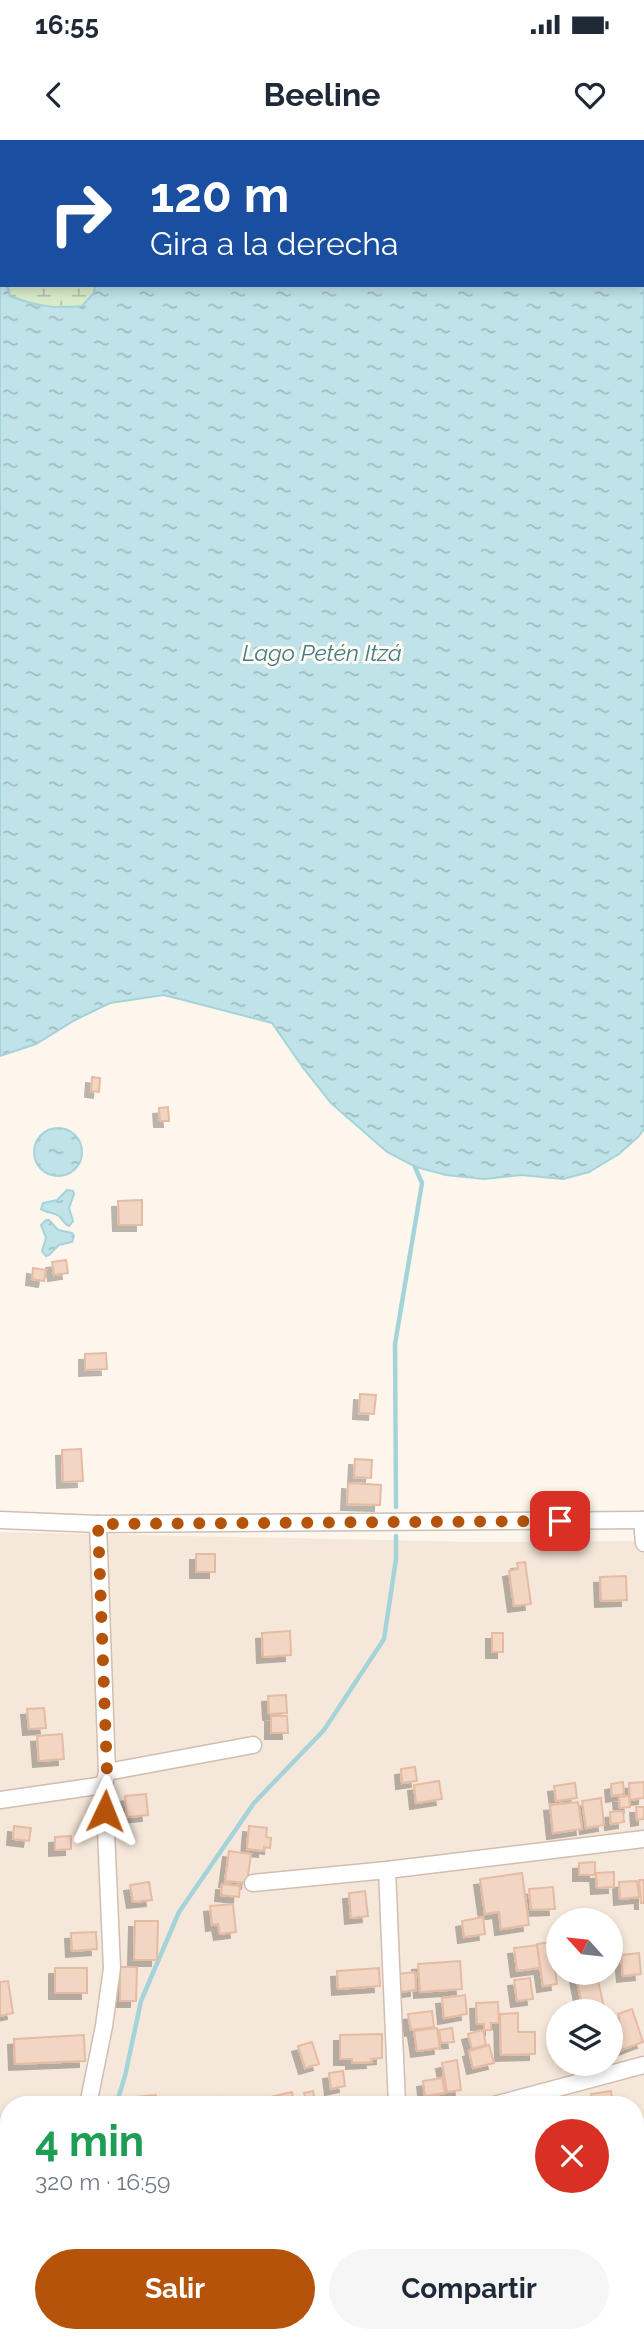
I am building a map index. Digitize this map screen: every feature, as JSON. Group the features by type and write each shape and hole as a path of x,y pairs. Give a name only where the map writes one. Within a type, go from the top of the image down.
{"street":[{"path":"0,1520 98,1524 643,1520 644,1543"},
{"path":"90,2096 112,1968 98,1524"},
{"path":"0,1800 253,1745"},
{"path":"253,1883 644,1839"},
{"path":"387,1870 397,2096"},
{"path":"528,2096 644,2065"}],"shaded area":[{"path":"0,1532 475,1542 644,1541 644,2096 0,2096"}],"green space":[{"path":"8,287 95,287 94,293 82,306 46,306 10,296"}],"water":[{"name":"Lago Petén Itzá","path":"0,287 8,287 10,296 19,299 63,307 82,306 94,293 95,287 644,287 644,1129 638,1137 619,1154 589,1172 563,1179 521,1175 484,1179 446,1175 416,1167 387,1152 331,1103 272,1023 164,995 110,1003 36,1044 0,1056"},
{"path":"58,1128 75,1135 82,1152 75,1169 58,1176 41,1169 34,1152 41,1135"},
{"path":"67,1190 73,1191 74,1194 69,1208 73,1221 69,1226 59,1216 41,1209 43,1203 57,1200"},
{"path":"46,1220 58,1230 72,1233 74,1236 72,1242 59,1245 46,1256 42,1251 46,1238 41,1225"}],"building":[{"path":"92,1077 100,1078 99,1092 91,1091"},
{"path":"168,1107 169,1121 160,1121 159,1108"},
{"path":"142,1200 142,1225 119,1225 118,1201"},
{"path":"66,1260 68,1273 54,1275 52,1262"},
{"path":"33,1268 46,1270 44,1281 32,1279"},
{"path":"106,1353 107,1369 85,1370 85,1354"},
{"path":"360,1394 376,1395 374,1414 359,1413"},
{"path":"81,1449 83,1481 63,1482 62,1450"},
{"path":"355,1459 372,1460 371,1478 354,1477"},
{"path":"348,1483 381,1485 380,1505 347,1504"},
{"path":"196,1554 215,1554 215,1572 196,1572"},
{"path":"525,1562 531,1604 514,1606 509,1571 518,1569 517,1563"},
{"path":"626,1576 627,1600 601,1601 600,1577"},
{"path":"290,1631 291,1655 263,1657 262,1633"},
{"path":"492,1633 503,1633 503,1652 492,1652"},
{"path":"286,1695 287,1713 269,1714 268,1696"},
{"path":"44,1708 46,1728 29,1729 27,1709"},
{"path":"271,1716 287,1716 288,1733 271,1733"},
{"path":"62,1734 64,1759 39,1761 37,1736"},
{"path":"415,1767 417,1781 402,1783 401,1769"},
{"path":"439,1781 442,1799 416,1803 414,1785"},
{"path":"623,1782 624,1794 612,1796 611,1784"},
{"path":"644,1782 644,1798 630,1800 629,1783"},
{"path":"575,1783 577,1798 556,1801 554,1786"},
{"path":"146,1794 148,1815 127,1817 125,1796"},
{"path":"629,1796 630,1807 620,1808 619,1797"},
{"path":"601,1798 604,1825 586,1828 582,1801"},
{"path":"578,1802 582,1829 553,1833 550,1805"},
{"path":"636,1807 644,1807 644,1819 637,1820"},
{"path":"623,1811 624,1822 611,1824 610,1812"},
{"path":"14,1826 31,1828 29,1841 13,1839"},
{"path":"249,1826 267,1828 266,1837 271,1838 270,1848 264,1847 264,1851 247,1849"},
{"path":"71,1836 71,1849 55,1850 55,1837"},
{"path":"229,1851 251,1854 247,1883 225,1881"},
{"path":"595,1862 595,1875 579,1875 579,1863"},
{"path":"614,1872 614,1887 597,1888 596,1873"},
{"path":"522,1873 529,1925 501,1929 499,1912 485,1914 480,1879"},
{"path":"639,1880 644,1880 644,1903 641,1903"},
{"path":"637,1881 639,1897 620,1899 619,1882"},
{"path":"149,1882 152,1900 133,1902 130,1885"},
{"path":"222,1884 240,1886 239,1897 221,1895"},
{"path":"553,1887 555,1908 531,1910 529,1889"},
{"path":"365,1891 368,1916 351,1918 349,1893"},
{"path":"233,1904 236,1932 220,1934 218,1924 212,1925 210,1906"},
{"path":"483,1917 485,1934 464,1937 462,1921"},
{"path":"135,1921 158,1921 157,1960 134,1960"},
{"path":"96,1932 97,1949 72,1951 71,1933"},
{"path":"546,1943 546,1985 550,1985 543,1986 537,1944"},
{"path":"537,1945 540,1968 517,1971 514,1948"},
{"path":"639,1953 641,1974 623,1976 623,1955"},
{"path":"460,1961 462,1989 420,1992 418,1964"},
{"path":"120,1967 137,1967 136,2001 120,2001"},
{"path":"55,1968 87,1968 87,1993 55,1993"},
{"path":"379,1968 380,1986 338,1989 337,1971"},
{"path":"415,1972 416,1990 400,1992 398,1974"},
{"path":"530,1978 533,1999 517,2001 514,1980"},
{"path":"8,1981 13,2013 0,2016 0,1982"},
{"path":"578,1985 599,1985 602,1999 581,1999"},
{"path":"465,1995 467,2014 444,2018 442,1998"},
{"path":"498,2002 499,2023 491,2023 491,2030 484,2030 484,2024 477,2024 476,2003"},
{"path":"632,2009 643,2042 623,2050 623,2012"},
{"path":"432,2011 434,2027 411,2030 408,2014"},
{"path":"518,2013 518,2032 535,2032 535,2054 501,2055 500,2014"},
{"path":"437,2028 440,2048 417,2051 414,2031"},
{"path":"452,2028 454,2042 441,2043 439,2030"},
{"path":"483,2030 486,2045 472,2049 468,2034"},
{"path":"382,2034 382,2058 371,2059 372,2062 352,2063 352,2059 340,2059 340,2035"},
{"path":"84,2035 85,2061 15,2064 14,2039"},
{"path":"312,2042 319,2064 305,2068 298,2046"},
{"path":"489,2045 494,2063 473,2068 469,2051"},
{"path":"457,2060 461,2090 447,2092 442,2063"},
{"path":"343,2071 345,2086 331,2089 329,2073"},
{"path":"442,2078 445,2093 425,2096 423,2081"},
{"path":"313,2091 314,2096 305,2096 304,2093"},
{"path":"611,2091 612,2096 591,2096"},
{"path":"292,2092 292,2096 275,2096"}],"waterway":[{"path":"396,1507 395,1344 422,1183 415,1167"},
{"path":"119,2096 141,2001 179,1912 254,1803 324,1730 384,1639 396,1559 396,1536"}],"route":[{"path":"105,1811 104,1785 107,1772 98,1524 560,1521"}]}
